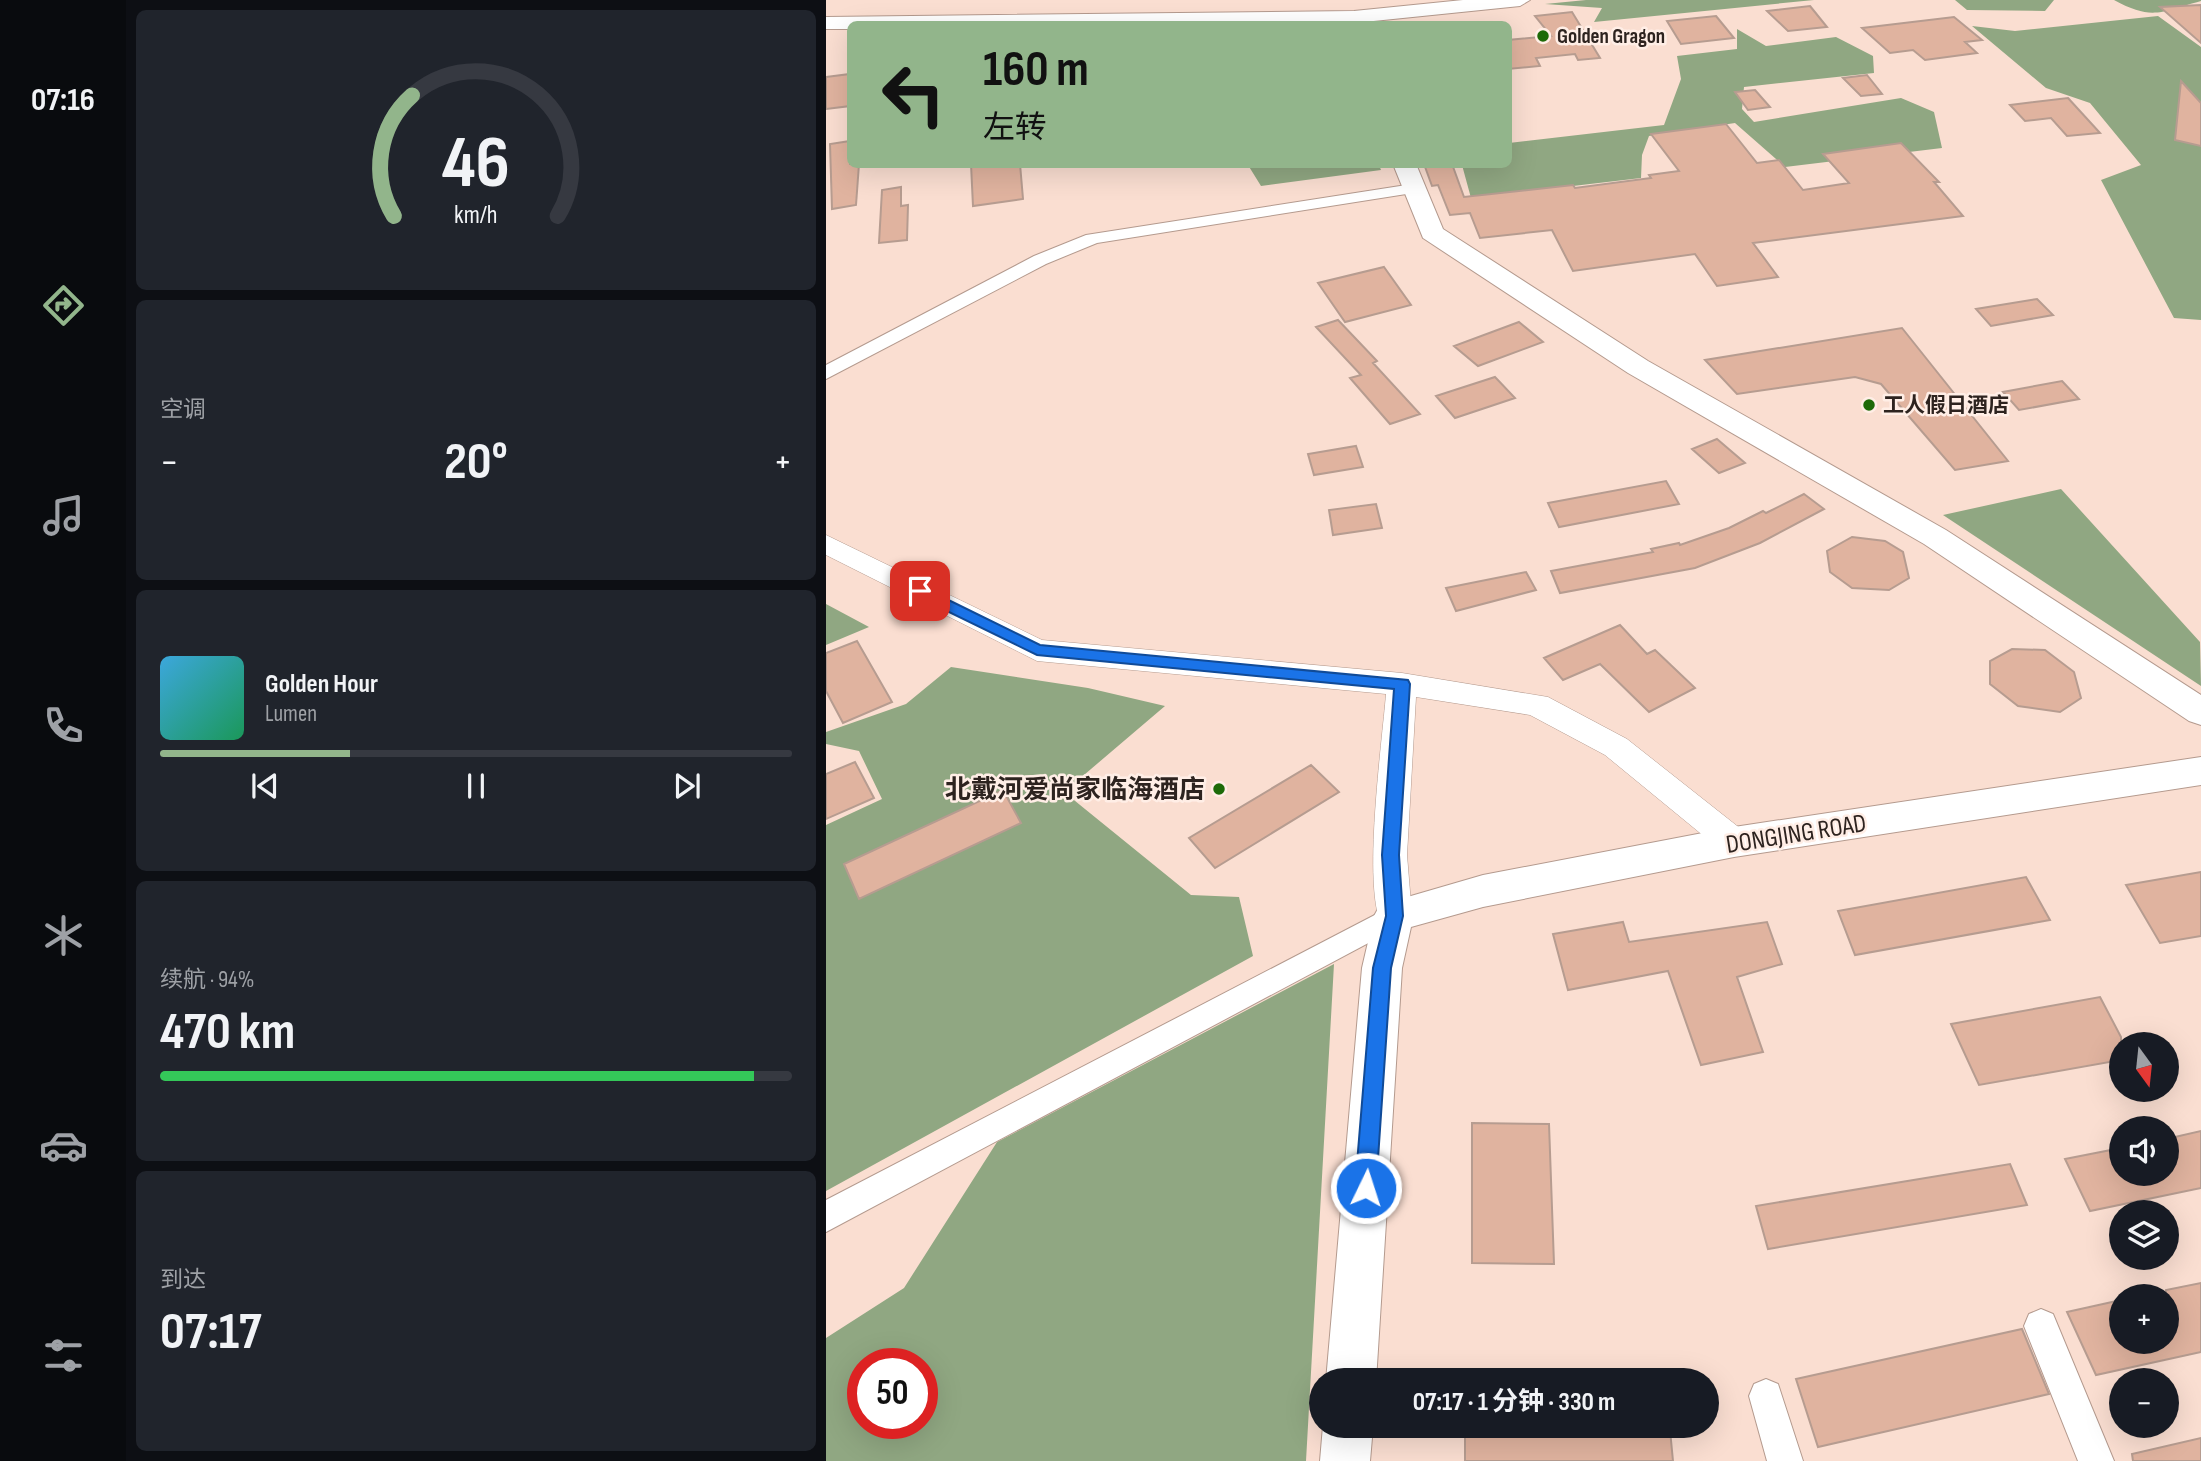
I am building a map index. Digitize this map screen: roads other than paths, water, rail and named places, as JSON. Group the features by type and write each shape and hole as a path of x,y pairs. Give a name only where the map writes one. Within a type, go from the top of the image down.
{"main road":[{"path":"1355,21 1520,0"},
{"path":"826,23 847,23"},
{"path":"1408,177 1432,233 1638,368 1936,537 2201,712"},
{"name":"DONGJING ROAD","path":"1395,916 1483,891 1734,842 2201,771"},
{"path":"1352,1368 1382,968 1395,916"},
{"path":"1345,1461 1347,1438"}],"street":[{"path":"826,373 1040,260 1092,239 1408,177"},
{"path":"826,544 1037,650 1402,684 1537,705 1616,747 1734,842"},
{"path":"826,1217 1395,916 1391,855 1402,684"},
{"path":"2040,1326 2095,1461"},
{"path":"1766,1396 1785,1461"}],"place":[{"name":"Golden Gragon","path":"1543,36"},
{"name":"工人假日酒店","path":"1869,405"},
{"name":"北戴河爱尚家临海酒店","path":"1219,789"}]}
